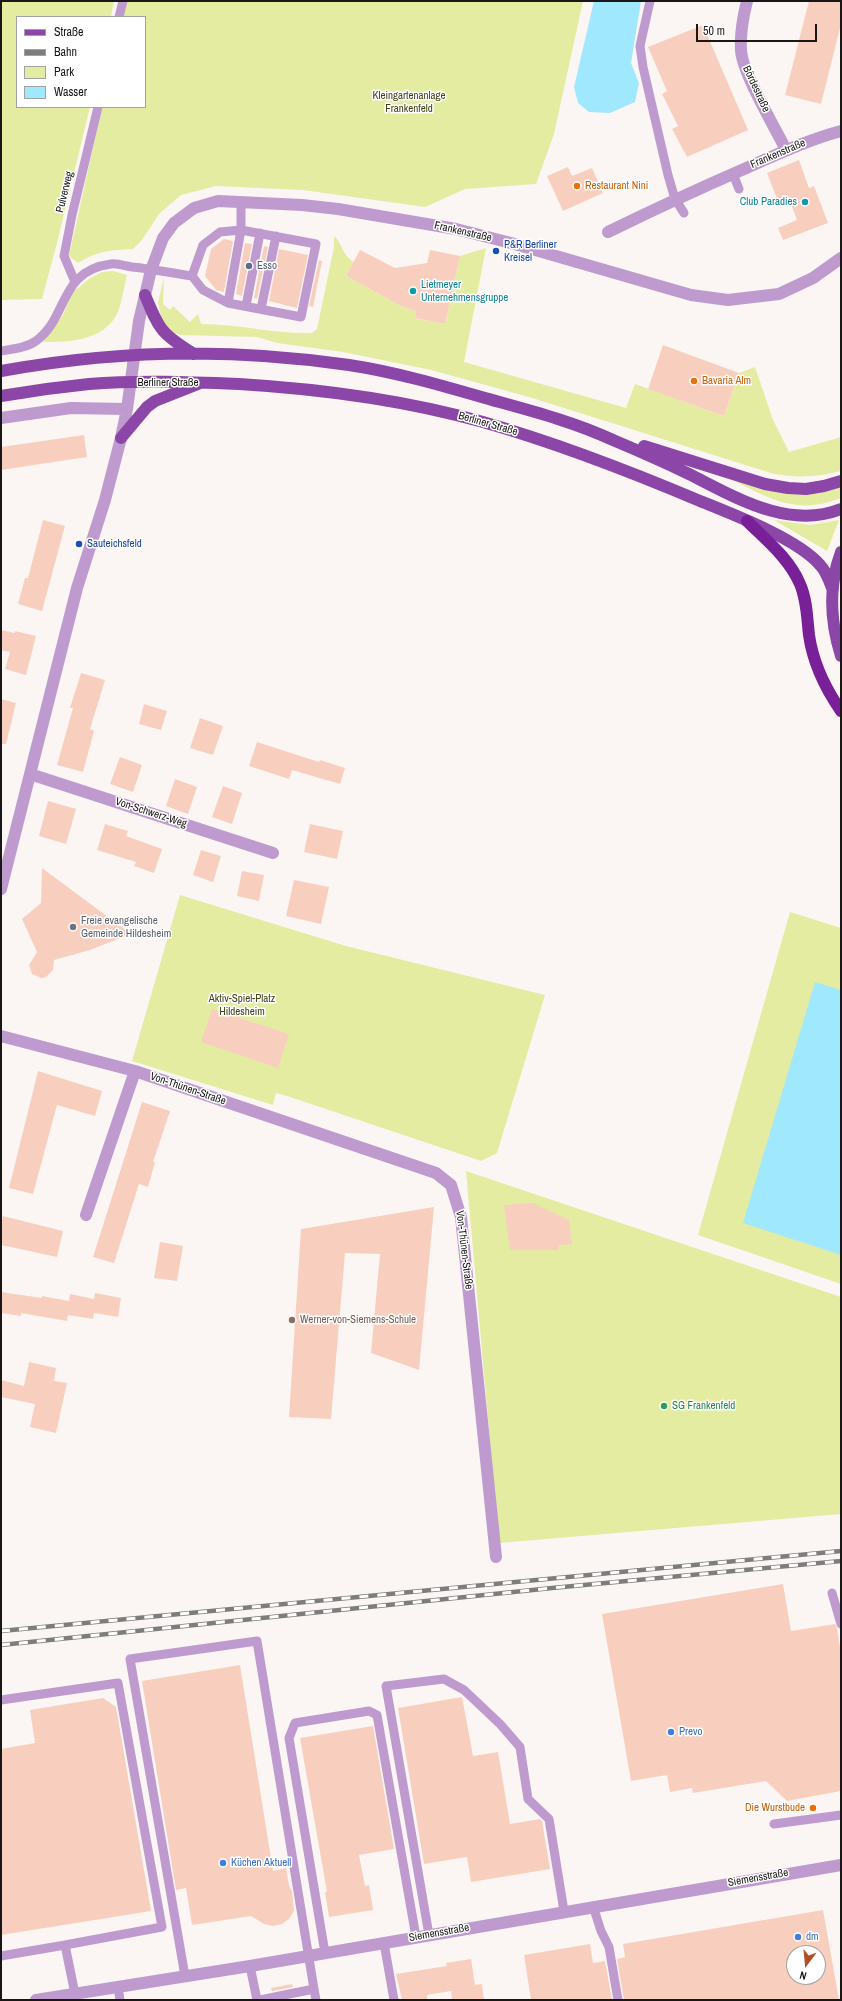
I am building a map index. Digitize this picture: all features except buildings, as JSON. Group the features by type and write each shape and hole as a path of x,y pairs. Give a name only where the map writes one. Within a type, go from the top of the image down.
{"highway":[{"path":"747,520 784,557 800,584 804,597 813,655 826,688 841,711"}],"main road":[{"path":"145,295 158,326 172,341 195,354"},
{"path":"1,371 46,363 135,355 195,354 266,356 350,365 460,391 765,484 806,489 841,481"},
{"name":"Berliner Straße","path":"130,383 176,381 275,386 383,399 483,422 541,440 611,465 747,520 784,539 812,557 821,565 832,588"},
{"path":"120,438 147,407 155,401 203,382"},
{"path":"1,396 91,384 130,383"},
{"path":"591,430 742,500 765,509 786,514 808,515 831,513 841,509"},
{"path":"841,552 836,565 832,588 832,622 841,656"}],"street":[{"name":"Bördestraße","path":"747,1 741,26 741,51 745,66 786,150"},
{"name":"Frankenstraße","path":"608,232 675,199 786,150 841,131"},
{"name":"Frankenstraße","path":"151,270 163,238 174,223 194,208 218,201 338,209 456,229 511,243 691,295 728,300 779,294 813,278 841,258"},
{"name":"Berliner Straße","path":"130,383 145,295 151,270"},
{"path":"1,889 77,588 105,500 127,409 130,383"},
{"path":"1,418 71,408 98,407 127,409"},
{"name":"Von-Schwerz-Weg","path":"30,774 273,853"},
{"name":"Von-Thünen-Straße","path":"1,1036 135,1071 436,1173 451,1185 462,1217 496,1557"},
{"name":"Von-Thünen-Straße","path":"86,1215 135,1071"},
{"name":"Siemensstraße","path":"36,2000 250,1966 593,1906 841,1865"}],"lane":[{"path":"119,16 122,1"},
{"path":"650,1 642,34 641,53 668,175 675,199 684,213"},
{"name":"Pulverweg","path":"75,282 64,256 72,215 98,108"},
{"path":"733,174 739,189"},
{"path":"228,303 241,230 241,202"},
{"path":"1,351 23,348 36,341 46,330 59,311 64,297 75,282 97,266 113,264 192,276 203,290 228,303 301,317 316,244 241,230 220,232 203,245 192,276"},
{"path":"246,306 260,233"},
{"path":"261,309 276,236"},
{"path":"832,1593 841,1624"},
{"path":"185,1976 130,1659 257,1640 316,2000"},
{"path":"429,1935 386,1686 444,1679 464,1690 500,1724 520,1747 528,1799 549,1819 564,1911"},
{"path":"1,1700 118,1683 162,1927 66,1946 1,1956"},
{"path":"325,1953 289,1738 295,1723 369,1711 377,1715 416,1937"},
{"path":"774,1824 841,1814"},
{"path":"593,1906 601,1931 609,1947 618,2000"},
{"path":"384,1943 394,2000"},
{"path":"66,1946 75,1994"},
{"path":"250,1966 257,2000"},
{"path":"118,1987 120,2000"},
{"path":"260,2000 314,1989"}],"green space":[{"path":"1,1 114,1 111,16 16,16 16,108 90,108 42,299 1,300"},
{"name":"Kleingartenanlage Frankenfeld","path":"127,1 583,1 554,134 536,184 465,189 425,207 303,190 216,186 181,195 159,214 142,240 133,249 104,252 91,256 78,263 69,256 102,108 146,108 146,16 123,16"},
{"path":"334,236 340,243 347,256 354,262 346,276 401,306 416,311 415,318 445,324 460,256 486,248 464,362 626,408 635,384 724,416 739,373 755,367 773,420 789,452 841,437 841,471 824,475 808,476 774,474 529,397 431,370 343,352 277,343 257,337 180,335 172,332 162,321 158,303 164,277 163,304 170,310 173,306 190,322 198,314 201,324 215,324 284,332 312,333 317,329 334,247"},
{"path":"113,271 127,275 119,310 111,323 94,335 84,338 43,342 63,315 72,293 90,278 102,272"},
{"path":"723,475 783,492 841,487 841,498 820,504 794,505 758,493"},
{"path":"774,520 810,525 839,520 827,551"},
{"name":"Aktiv-Spiel-Platz Hildesheim","path":"180,895 346,946 545,995 497,1153 481,1161 287,1096 276,1093 273,1105 132,1061"},
{"path":"790,912 841,928 841,1284 698,1235"},
{"name":"SG Frankenfeld","path":"466,1171 841,1297 841,1514 499,1543"}],"water":[{"path":"594,1 641,1 631,63 639,83 635,102 610,113 589,112 578,103 574,87"},
{"path":"815,982 841,990 841,1255 743,1223"}],"railway":[{"path":"1,1631 841,1551"},
{"path":"1,1645 552,1588 841,1561"}],"place":[{"name":"Restaurant Nini","path":"577,186"},
{"name":"Club Paradies","path":"805,202"},
{"name":"P&R Berliner Kreisel","path":"496,251"},
{"name":"Esso","path":"249,266"},
{"name":"Lietmeyer Unternehmensgruppe","path":"413,291"},
{"name":"Bavaria Alm","path":"694,381"},
{"name":"Sauteichsfeld","path":"79,544"},
{"name":"Freie evangelische Gemeinde Hildesheim","path":"73,927"},
{"name":"Werner-von-Siemens-Schule","path":"292,1320"},
{"name":"SG Frankenfeld","path":"664,1406"},
{"name":"Prevo","path":"671,1732"},
{"name":"Die Wurstbude","path":"813,1808"},
{"name":"Küchen Aktuell","path":"223,1863"},
{"name":"dm","path":"798,1937"}]}
